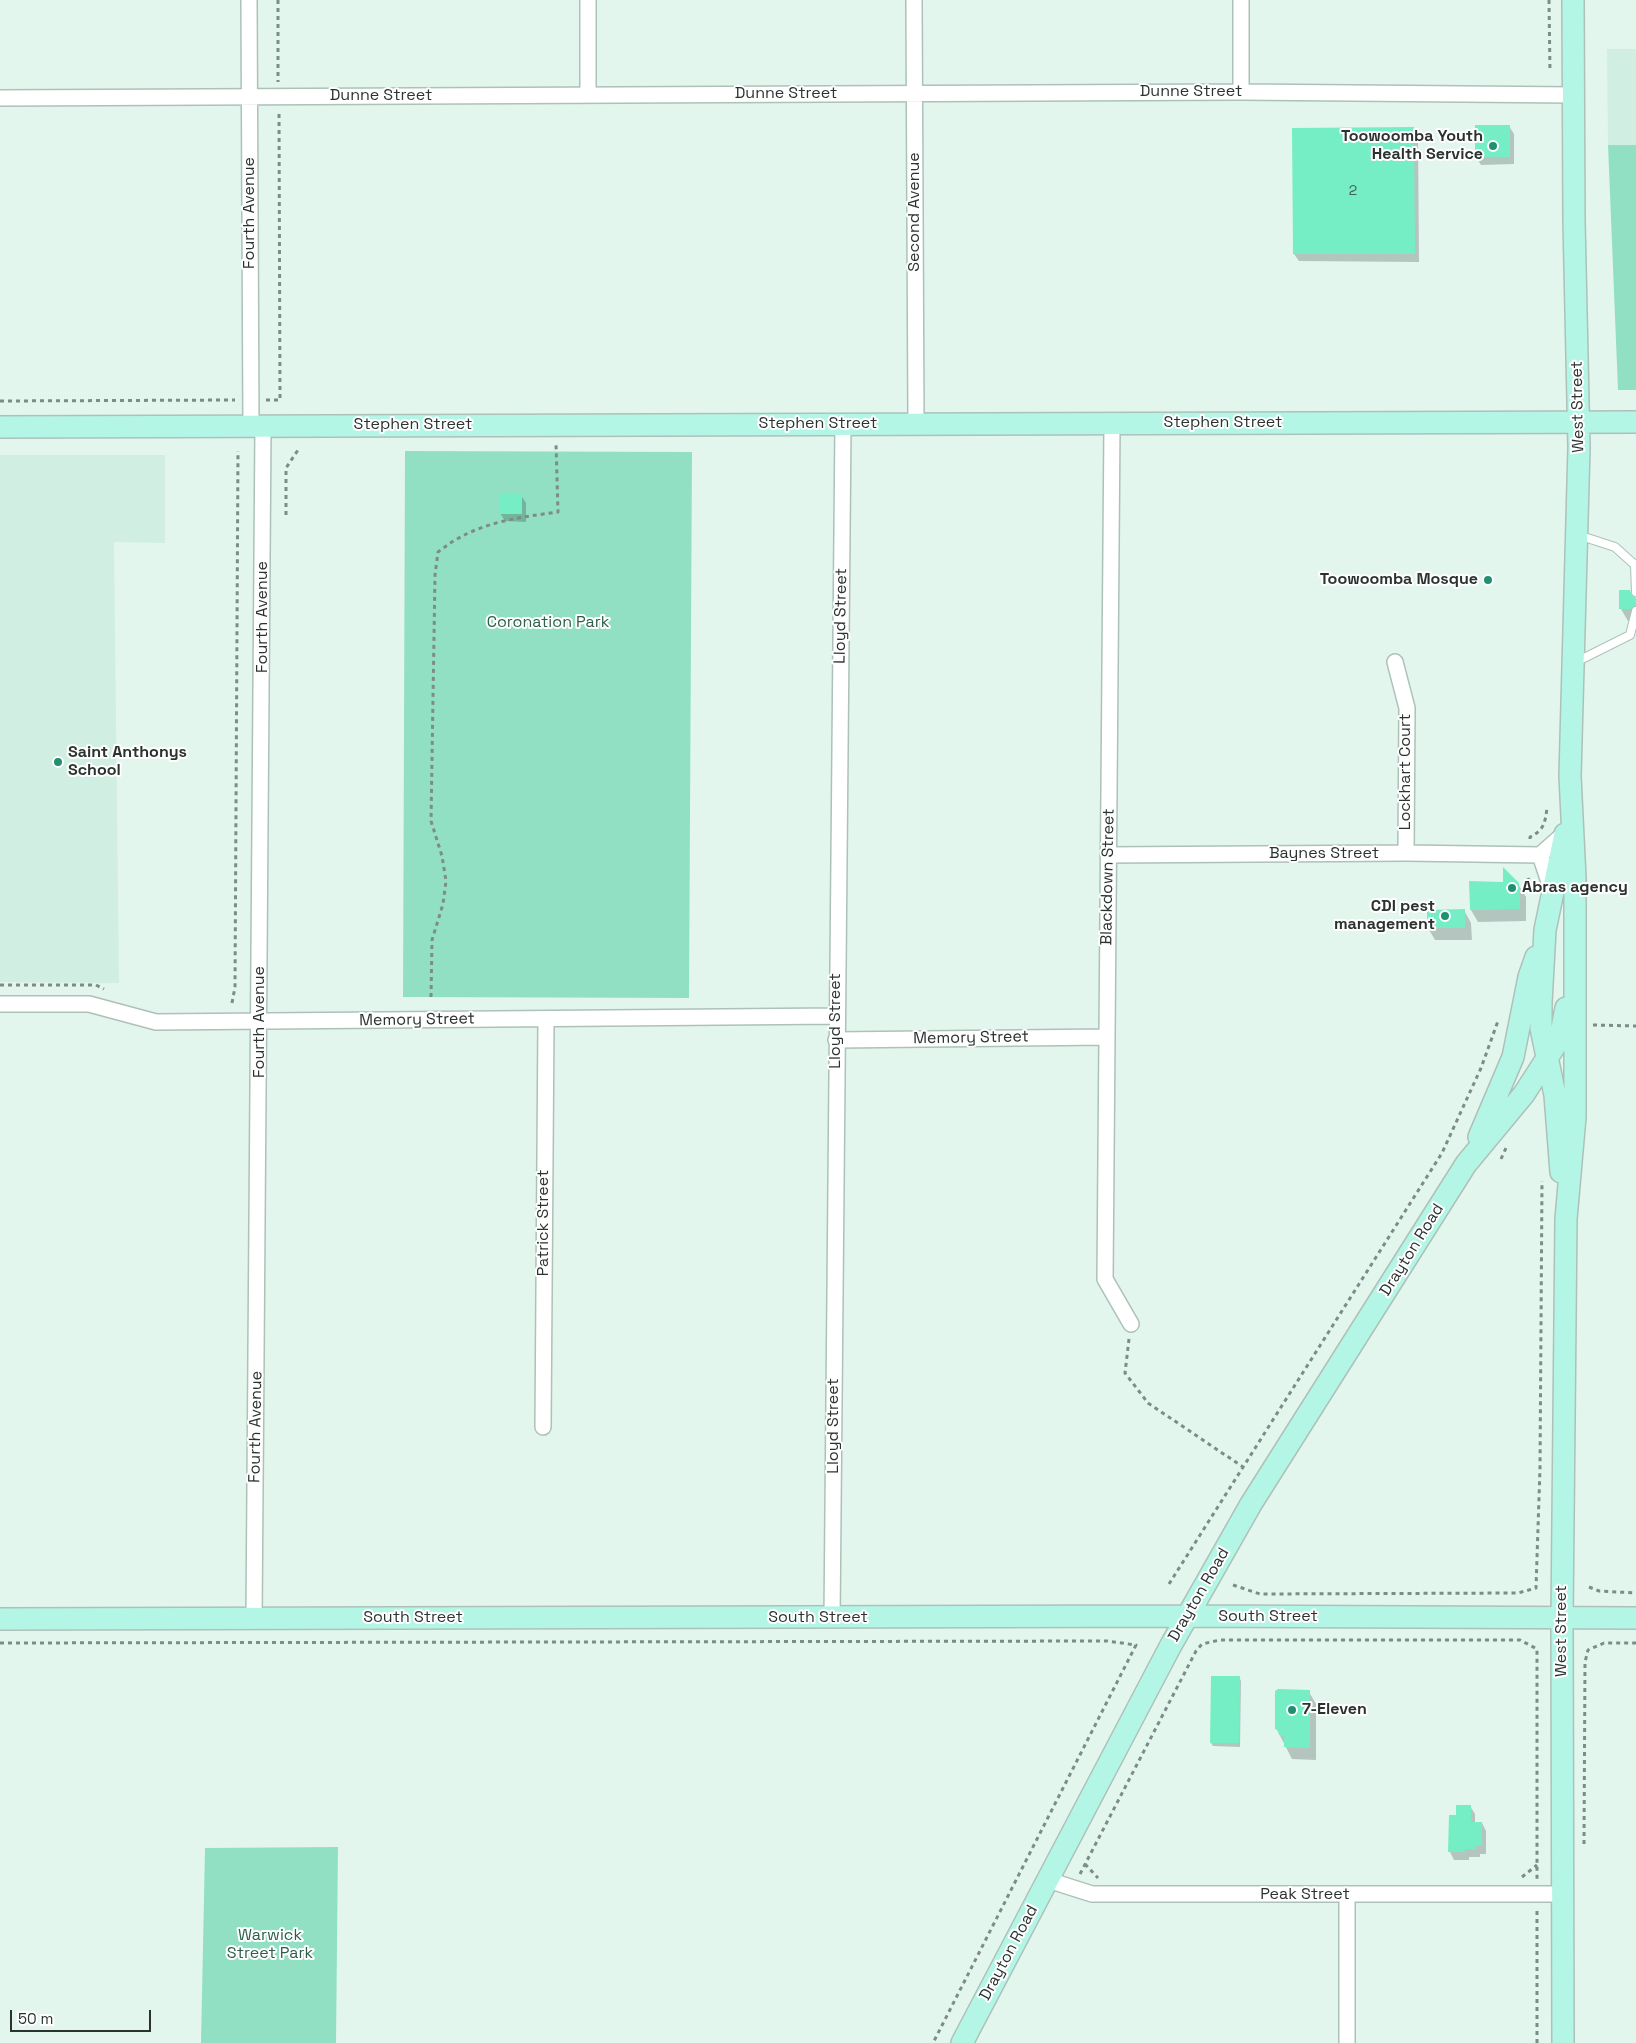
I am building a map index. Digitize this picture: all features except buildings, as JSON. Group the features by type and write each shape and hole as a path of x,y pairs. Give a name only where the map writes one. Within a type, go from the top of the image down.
{"main road":[{"name":"West Street","path":"1568,824 1579,422 1573,0"},
{"name":"Stephen Street","path":"0,427 1636,422"},
{"path":"1566,1220 1574,1117 1575,878 1568,824"},
{"path":"1566,1220 1558,1150 1555,1095 1541,1028 1545,930 1544,895 1568,824"},
{"path":"1466,1164 1524,1094 1560,1038 1565,1018 1575,878"},
{"path":"1466,1164 1513,1057 1529,977 1545,930"},
{"name":"Drayton Road","path":"962,2043 1187,1616 1251,1504 1466,1164"},
{"name":"West Street","path":"1563,2043 1562,1619 1566,1220"},
{"name":"South Street","path":"0,1619 1187,1616 1636,1618"}],"street":[{"name":"Fourth Avenue","path":"249,0 251,400 257,426 260,1022 254,1618"},
{"path":"588,0 588,95"},
{"name":"Second Avenue","path":"914,0 916,423"},
{"path":"1240,0 1241,92"},
{"name":"Dunne Street","path":"0,98 1241,92 1573,95"},
{"name":"Lloyd Street","path":"832,1618 836,1016 843,424"},
{"name":"Blackdown Street","path":"1112,424 1105,1279 1131,1324"},
{"name":"Lockhart Court","path":"1395,662 1407,708 1406,853"},
{"path":"1544,895 1534,855 1568,824"},
{"name":"Baynes Street","path":"1108,855 1406,853 1534,855"},
{"name":"Memory Street","path":"0,1004 89,1004 156,1022 836,1016"},
{"name":"Patrick Street","path":"543,1427 546,1019"},
{"name":"Memory Street","path":"836,1040 1106,1037"},
{"name":"Peak Street","path":"1048,1880 1092,1894 1564,1894"},
{"path":"1347,1895 1347,2043"}],"lane":[{"path":"1577,534 1616,546 1635,565 1636,592"},
{"path":"1573,664 1630,636 1636,611"}],"path":[{"path":"0,401 280,400 281,135 278,0"},
{"path":"1549,0 1550,72"},
{"path":"431,997 432,940 443,904 446,881 442,856 431,821 435,575 438,552 478,527 503,520 558,512 555,424"},
{"path":"286,515 286,468 298,450"},
{"path":"234,1003 238,451"},
{"path":"1544,895 1528,874 1534,855 1530,837 1540,832 1544,825 1546,808"},
{"path":"1169,1584 1442,1153 1481,1068 1500,1016"},
{"path":"1592,1025 1636,1026"},
{"path":"1233,1585 1260,1594 1518,1593 1536,1588 1540,1468 1542,1175"},
{"path":"1131,1324 1125,1373 1148,1403 1243,1467"},
{"path":"1589,1587 1599,1591 1636,1593"},
{"path":"1073,1888 1138,1760 1196,1651 1202,1644 1220,1640 1293,1639 1520,1640 1537,1649 1537,2043"},
{"path":"0,1643 1107,1641 1136,1645 933,2043"},
{"path":"1584,1845 1585,1662 1588,1650 1604,1643 1636,1643"}],"shaded area":[{"path":"1607,49 1636,49 1636,145 1608,145"},
{"name":"Saint Anthonys School","path":"0,455 165,455 165,543 114,542 119,983 0,982"}],"green space":[{"path":"1608,145 1636,145 1636,390 1618,390"},
{"name":"Coronation Park","path":"405,451 692,452 689,998 403,997"},
{"name":"Warwick Street Park","path":"338,1847 336,2043 201,2043 205,1848"}],"place":[{"name":"Toowoomba Youth Health Service","path":"1493,146"},
{"name":"Toowoomba Mosque","path":"1488,580"},
{"name":"Saint Anthonys School","path":"58,762"},
{"name":"Abras agency","path":"1512,888"},
{"name":"CDI pest management","path":"1445,916"},
{"name":"7-Eleven","path":"1292,1710"}]}
